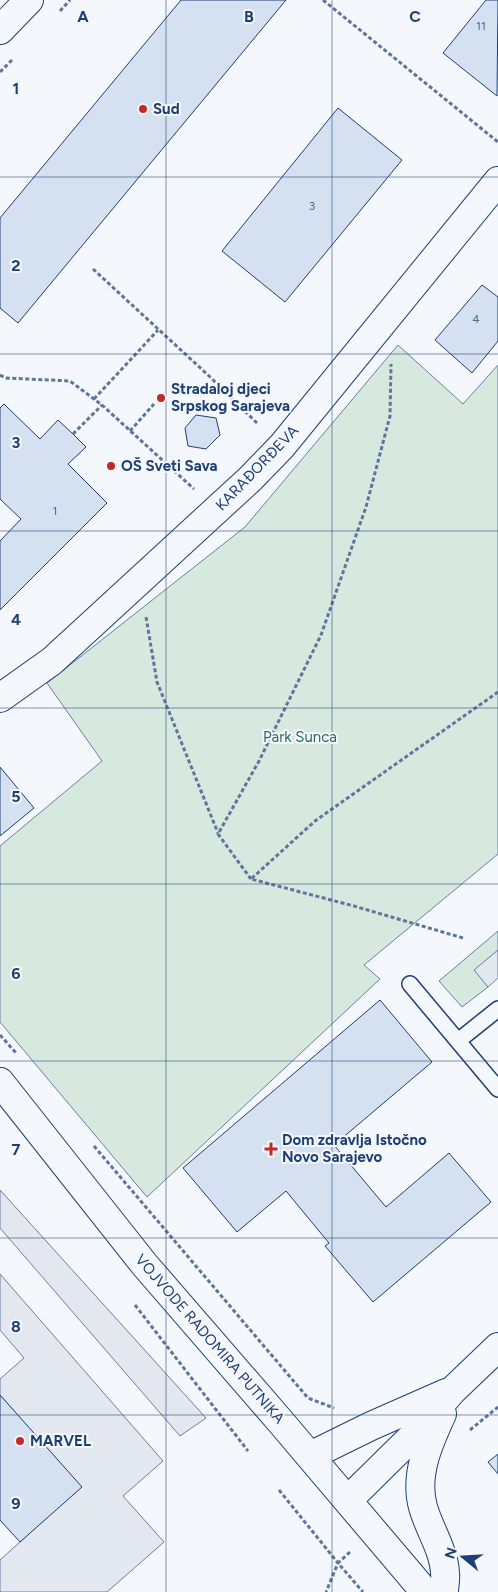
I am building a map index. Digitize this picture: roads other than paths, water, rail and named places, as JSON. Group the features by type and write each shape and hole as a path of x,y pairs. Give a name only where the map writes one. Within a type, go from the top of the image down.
{"main road":[{"path":"0,30 29,0"},
{"name":"KARAĐORĐEVA","path":"0,698 52,661 219,507 282,446 498,181"},
{"name":"VOJVODE RADOMIRA PUTNIKA","path":"0,1082 144,1264 425,1592"},
{"path":"348,1500 411,1438 452,1391 498,1347"},
{"path":"310,1456 371,1426 452,1391"},
{"path":"444,1592 445,1573 441,1553 430,1530 422,1505 420,1484 427,1447 452,1391"}],"lane":[{"path":"410,984 498,1090"},
{"path":"458,1042 498,1009"}],"place":[{"name":"Sud","path":"143,109"},
{"name":"Stradaloj djeci Srpskog Sarajeva","path":"161,398"},
{"name":"OŠ Sveti Sava","path":"111,466"},
{"name":"Dom zdravlja Istočno Novo Sarajevo","path":"271,1149"},
{"name":"MARVEL","path":"20,1441"}],"park label":[{"name":"Park Sunca","path":"300,737"}]}
